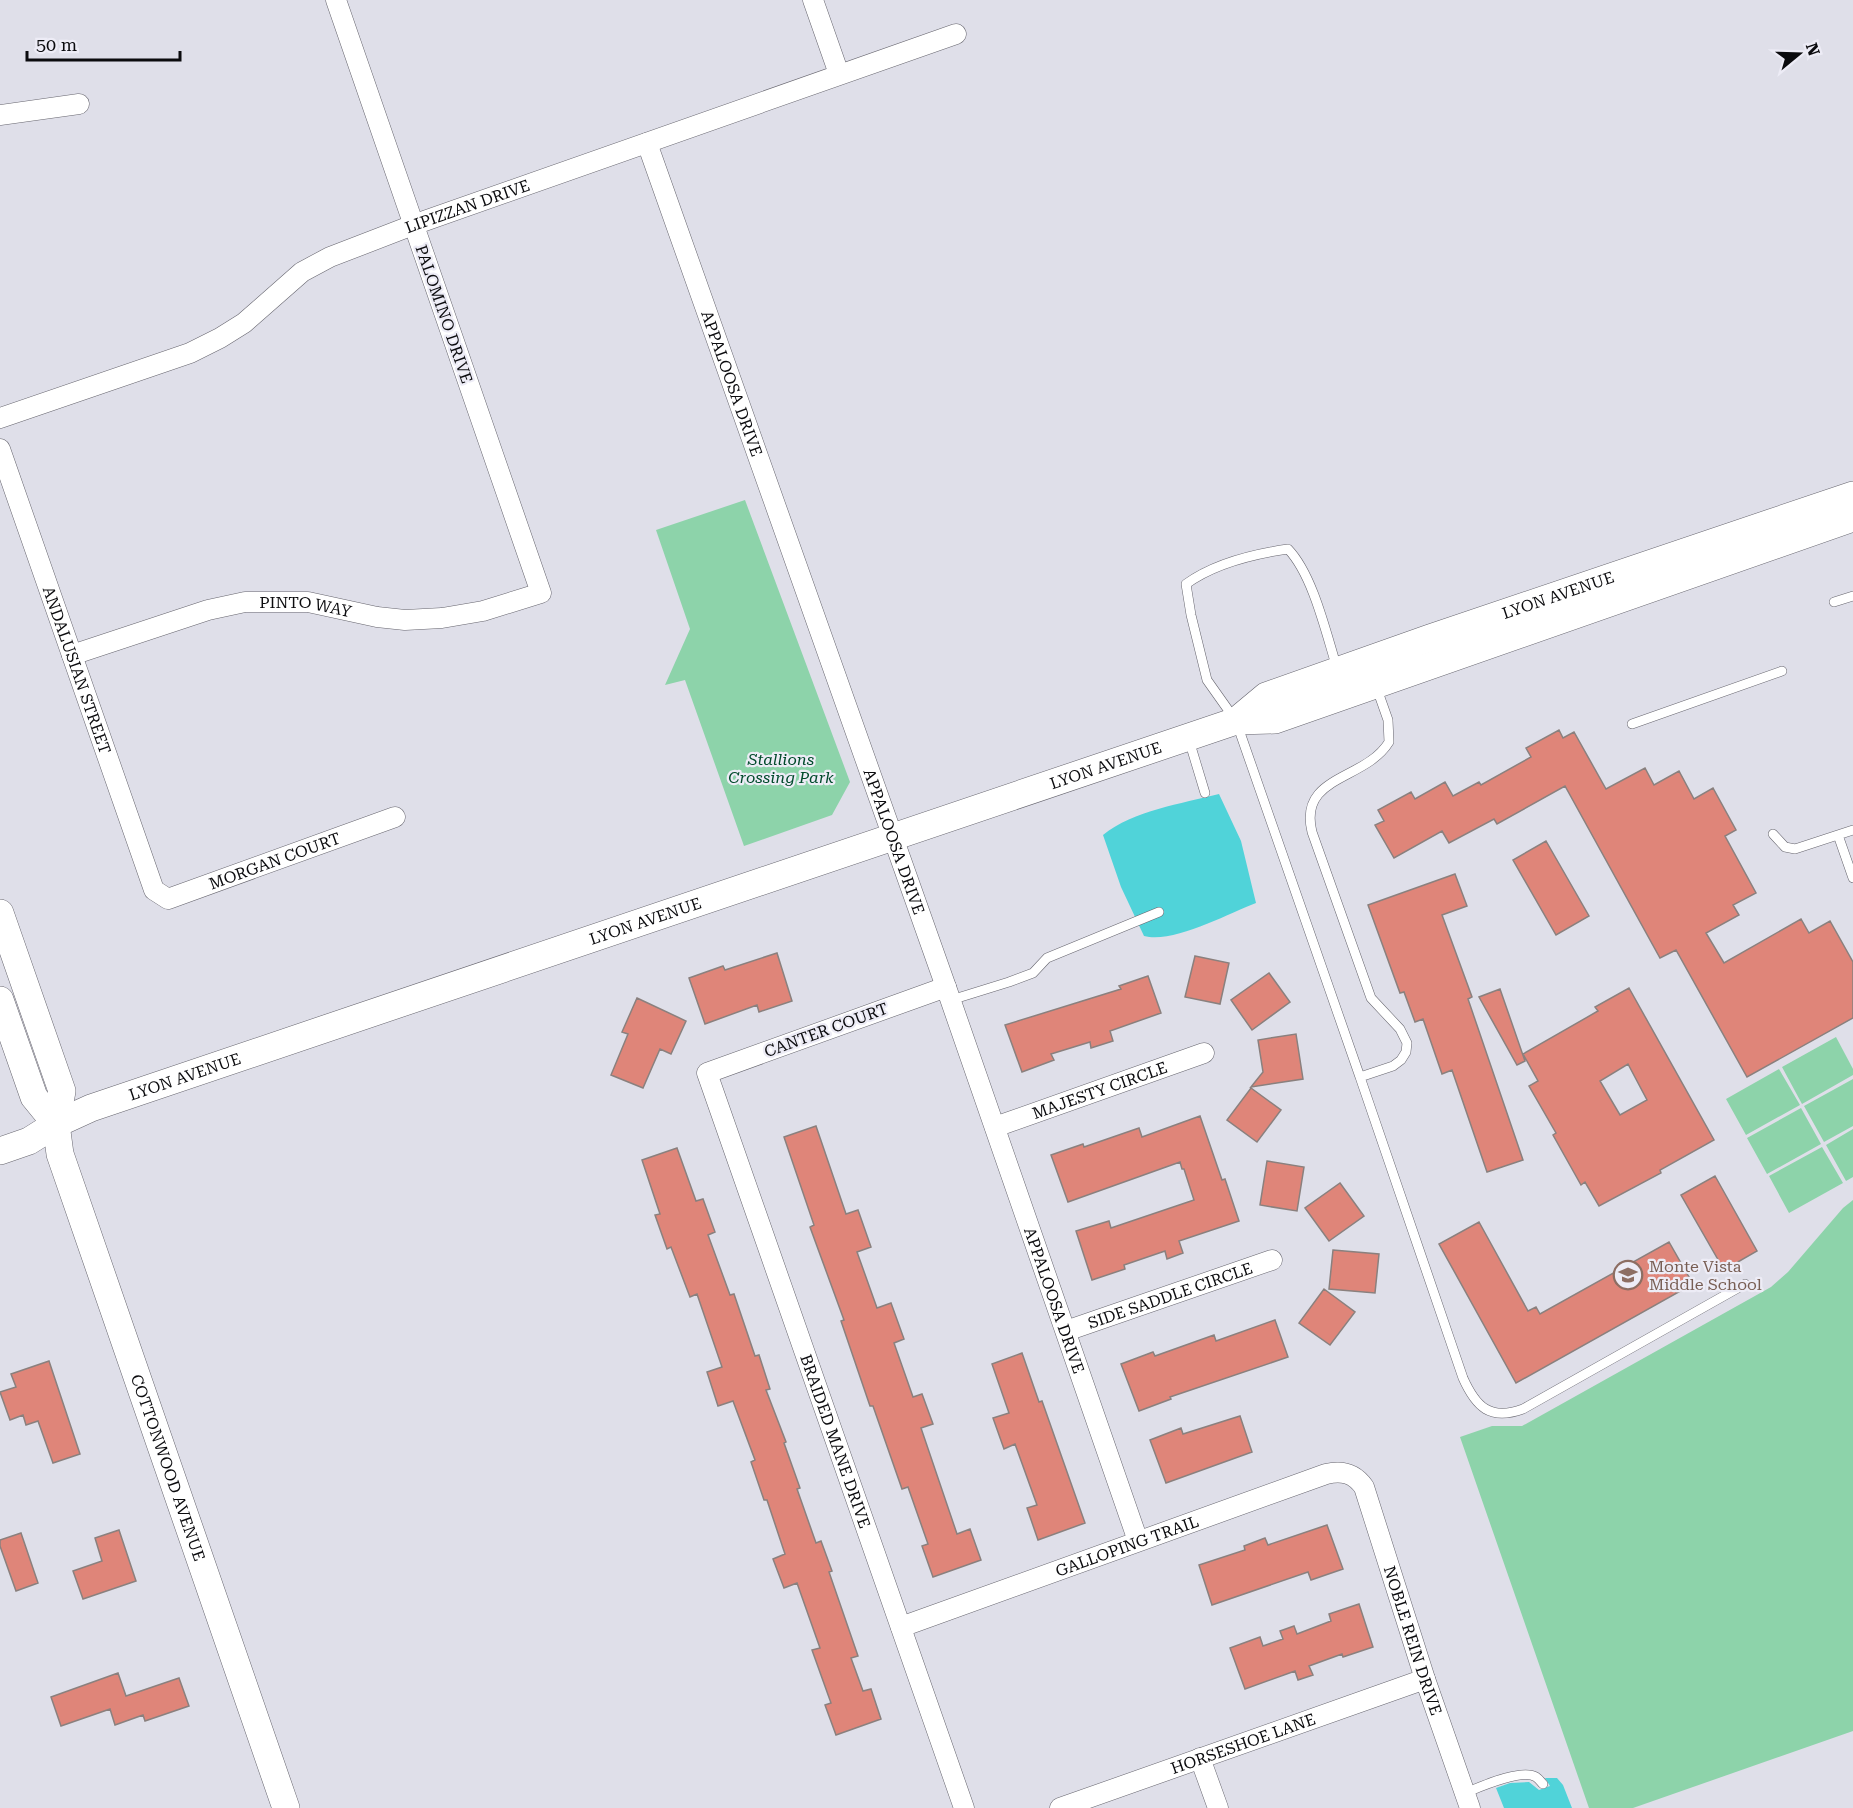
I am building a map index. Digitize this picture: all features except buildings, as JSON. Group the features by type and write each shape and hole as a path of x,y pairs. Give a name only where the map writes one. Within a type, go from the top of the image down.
{"street":[{"path":"813,0 839,74"},
{"name":"PALOMINO DRIVE","path":"336,1 541,593"},
{"name":"LIPIZZAN DRIVE","path":"0,418 190,353 244,323 302,272 330,257 413,225 956,34"},
{"path":"0,116 79,104"},
{"name":"APPALOOSA DRIVE","path":"647,143 995,1127 1138,1540"},
{"name":"ANDALUSIAN STREET","path":"0,449 154,890"},
{"name":"LYON AVENUE","path":"1236,721 1266,696 1853,495"},
{"name":"LYON AVENUE","path":"0,1151 29,1141 56,1124 102,1105 1236,721 1275,720 1853,518"},
{"name":"PINTO WAY","path":"72,656 208,610 245,602 308,602 377,617 405,620 442,618 483,611 541,593"},
{"name":"MORGAN COURT","path":"154,890 168,899 395,817"},
{"name":"COTTONWOOD AVENUE","path":"0,913 62,1091 56,1124 60,1154 286,1808"},
{"name":"CANTER COURT","path":"707,1073 948,994"},
{"path":"0,1000 34,1097 56,1124"},
{"name":"MAJESTY CIRCLE","path":"995,1127 1204,1053"},
{"name":"BRAIDED MANE DRIVE","path":"707,1073 964,1808"},
{"name":"SIDE SADDLE CIRCLE","path":"1066,1331 1272,1260"},
{"name":"GALLOPING TRAIL","path":"901,1627 1326,1474 1340,1471 1352,1475"},
{"name":"NOBLE REIN DRIVE","path":"1352,1475 1364,1487 1425,1679 1468,1800"},
{"name":"HORSESHOE LANE","path":"1060,1808 1425,1679"},
{"path":"1200,1758 1218,1808"}],"lane":[{"path":"1338,670 1311,588 1297,559 1288,549 1262,552 1201,573 1186,584 1191,615 1208,680 1236,721 1463,1378 1471,1395 1483,1408 1498,1415 1523,1409 1745,1284"},
{"path":"1834,602 1853,596"},
{"path":"1632,724 1782,671"},
{"path":"1360,1077 1392,1066 1401,1060 1406,1052 1407,1043 1400,1029 1371,998 1312,832 1309,815 1313,801 1321,790 1376,758 1389,742 1388,720 1376,685"},
{"path":"1188,737 1205,793"},
{"path":"1773,834 1785,847 1795,849 1853,830"},
{"path":"1838,835 1853,878"},
{"path":"948,994 1009,982 1033,973 1047,958 1159,912"},
{"path":"1468,1800 1525,1774 1535,1776 1543,1784"}],"green space":[{"name":"Stallions Crossing Park","path":"745,500 850,782 832,815 744,846 685,680 665,685 690,629 656,530"},
{"path":"1836,1037 1853,1069 1853,1075 1802,1104 1782,1067"},
{"path":"1779,1069 1800,1105 1746,1135 1726,1099"},
{"path":"1853,1079 1853,1126 1824,1142 1804,1106"},
{"path":"1801,1108 1821,1144 1767,1174 1747,1138"},
{"path":"1853,1129 1853,1177 1846,1181 1826,1145"},
{"path":"1822,1147 1843,1183 1789,1213 1769,1176"},
{"path":"1853,1200 1853,1731 1633,1808 1589,1808 1460,1437 1492,1426 1522,1426 1771,1287 1788,1272 1843,1208"}],"water":[{"path":"1219,794 1241,841 1256,903 1185,932 1170,936 1144,936 1121,887 1103,835 1115,826 1143,814"},
{"path":"1545,1778 1557,1778 1563,1785 1572,1808 1504,1808 1496,1788 1510,1783 1529,1782 1539,1790 1550,1786"}],"place":[{"name":"Monte Vista Middle School","path":"1628,1275"}]}
